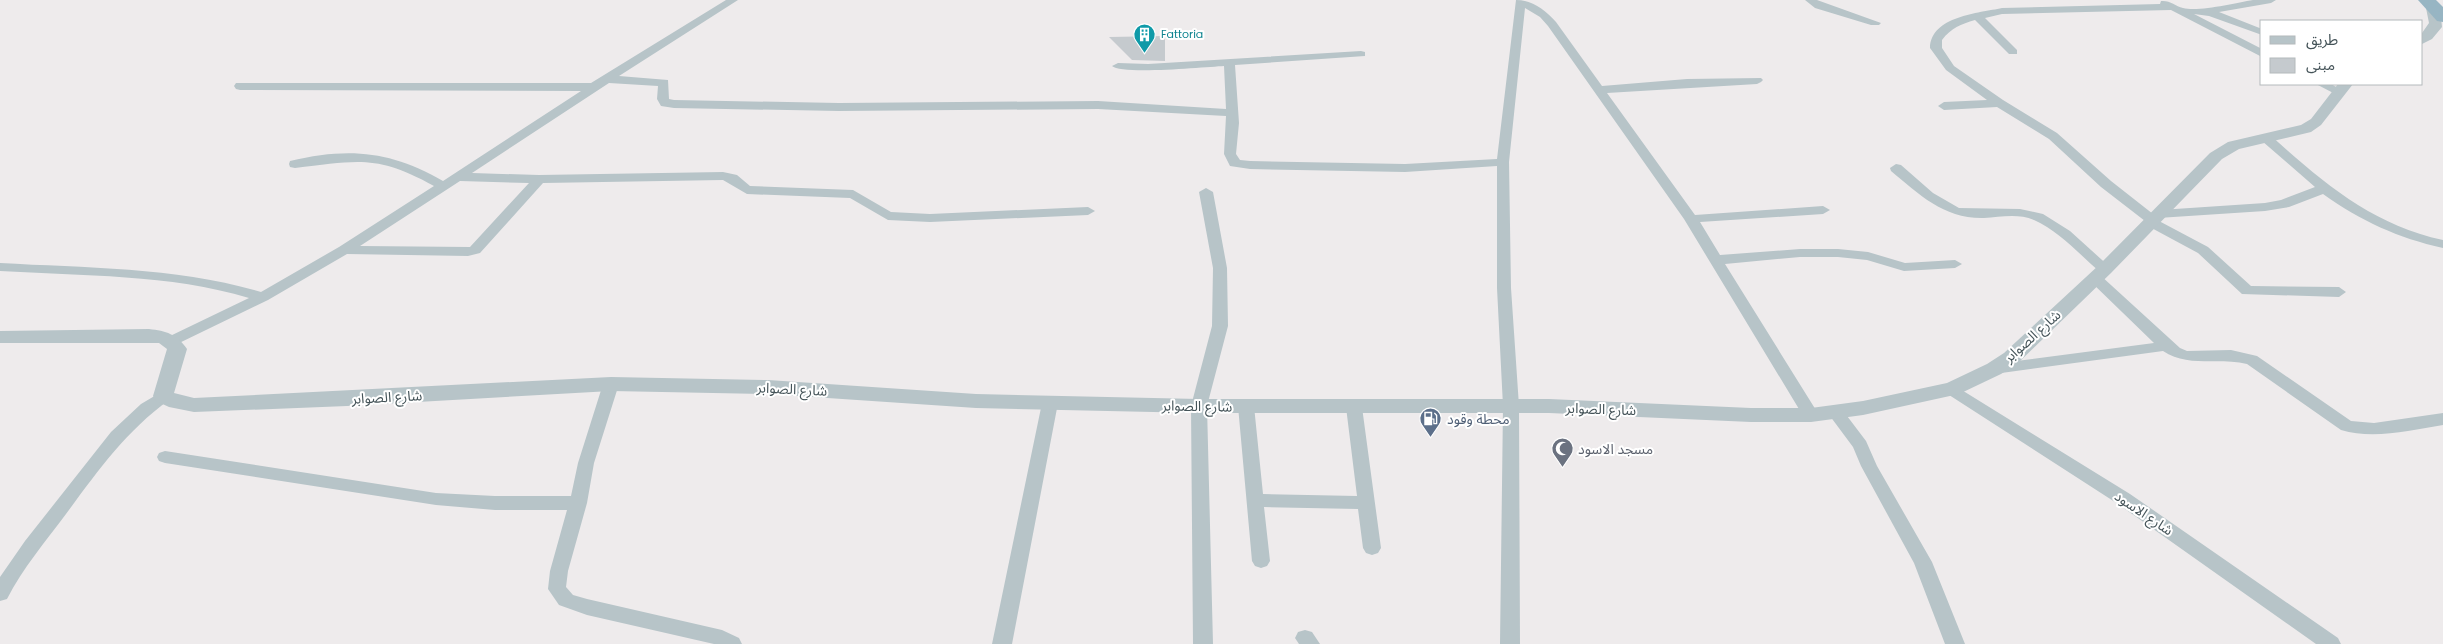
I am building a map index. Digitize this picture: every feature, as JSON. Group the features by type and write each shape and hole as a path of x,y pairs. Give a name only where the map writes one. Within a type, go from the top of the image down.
{"street":[{"path":"0,337 149,336 172,341 264,298 344,250 594,87 733,0"},
{"path":"1510,644 1511,406 1504,288 1504,162 1521,0 1544,14 1601,90 1691,219 1811,415"},
{"path":"1810,0 1820,6 1875,23"},
{"path":"2160,0 2260,53"},
{"path":"2209,11 2271,0"},
{"path":"2423,40 2433,31 2437,21 2434,8"},
{"path":"2260,31 2244,27 2209,11 2196,9 2024,10 1976,15 1958,21 1945,29 1936,39 1936,48 1950,68 1999,103 2052,136 2106,184 2203,250 2247,291 2339,292"},
{"path":"1976,15 2013,52"},
{"path":"2423,41 2443,43"},
{"path":"1118,66 1148,67 1361,54"},
{"path":"1229,61 1232,123 1230,154 1235,163 1242,165 1405,168 1504,162"},
{"path":"607,79 664,83 663,99 665,103 674,104 830,107 1107,106 1231,113"},
{"path":"1601,90 1757,80"},
{"path":"240,86 594,87"},
{"name":"شارع الصوابر","path":"163,396 185,404 221,406 611,384 768,387 976,401 1050,403 1199,406 1511,406 1751,415 1811,415 1836,412 1952,389 1994,369 2011,358 2100,274 2216,156 2234,145 2306,129 2316,122 2336,86"},
{"path":"1944,106 1999,103"},
{"path":"2266,138 2323,189 2344,204 2403,235 2443,244"},
{"path":"295,164 359,158 382,159 399,163 443,186"},
{"path":"1896,168 1938,202 1952,210 1966,214 2024,213 2038,216 2055,226 2100,274 2126,306 2166,346 2186,356 2231,355 2252,360 2347,426 2374,429 2443,419"},
{"path":"457,177 539,180 723,176 732,178 746,190 853,194 888,216 930,218 1088,211"},
{"path":"344,250 468,252 475,250 539,180"},
{"path":"2155,219 2265,208 2284,204 2323,189"},
{"path":"1203,644 1199,406 1220,326 1220,268 1206,192"},
{"path":"1691,219 1823,210"},
{"path":"1717,260 1800,253 1838,253 1868,256 1904,267 1955,264"},
{"path":"0,267 147,276 222,285 264,298"},
{"path":"1,590 33,545 122,431 134,417 163,396 168,376 176,357 177,349 172,341"},
{"path":"1994,369 2166,346"},
{"path":"611,384 590,446 578,502 558,571 557,589 566,600 587,607 722,638 732,644"},
{"name":"شارع الاسود","path":"1952,389 2124,499 2331,644"},
{"path":"1002,644 1050,403"},
{"path":"1246,406 1261,561"},
{"path":"1354,407 1372,548"},
{"path":"1836,412 1860,446 1868,466 1923,562 1955,644"},
{"path":"165,457 436,499 495,503 578,502"},
{"path":"1255,500 1366,503"}],"building":[{"name":"Fattoria","path":"1165,36 1165,61 1132,60 1109,37"}],"place":[{"name":"Fattoria","path":"1145,53"},
{"name":"محطة وقود","path":"1431,438"},
{"name":"مسجد الاسود","path":"1562,468"}]}
